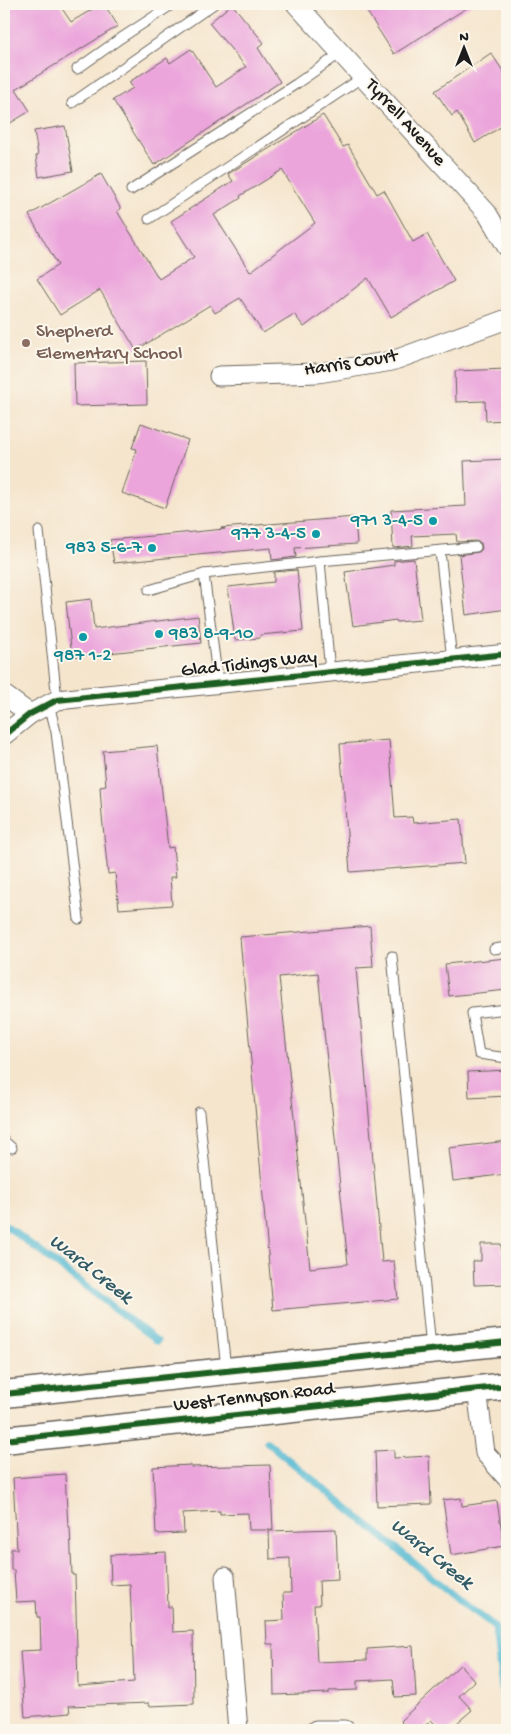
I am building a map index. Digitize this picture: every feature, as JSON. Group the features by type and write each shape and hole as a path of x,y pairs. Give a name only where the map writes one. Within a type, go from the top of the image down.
{"main road":[{"name":"West Tennyson Road","path":"4,1394 507,1342"},
{"name":"West Tennyson Road","path":"4,1440 507,1386"}],"street":[{"name":"Tyrrell Avenue","path":"303,6 363,77 487,213 507,247"},
{"name":"Harris Court","path":"219,376 318,373 392,361 507,318"},
{"name":"Glad Tidings Way","path":"4,735 30,714 53,702 507,654"},
{"path":"4,695 30,714"},
{"path":"477,1389 486,1453 507,1478"},
{"path":"225,1577 238,1730"},
{"path":"316,1730 344,1730"}],"lane":[{"path":"77,69 173,4"},
{"path":"72,103 214,4"},
{"path":"131,190 296,84 341,52"},
{"path":"149,218 363,77"},
{"path":"39,531 56,732 79,918"},
{"path":"149,590 204,574 476,547"},
{"path":"440,550 452,660"},
{"path":"320,561 330,672"},
{"path":"204,574 218,684"},
{"path":"494,949 507,947"},
{"path":"392,956 431,1350"},
{"path":"507,1009 472,1012 479,1054 507,1058"},
{"path":"199,1112 227,1372"},
{"path":"4,1141 12,1148"}],"building":[{"path":"11,4 59,4 71,22 104,4 118,26 16,89 30,111 4,127 4,8"},
{"path":"232,4 264,43 258,48 280,82 154,165 113,100 133,88 129,82 167,58 170,63 191,49 216,87 246,67 209,23"},
{"path":"362,4 473,4 394,54"},
{"path":"491,53 507,77 507,123 475,143 457,112 452,116 435,91"},
{"path":"323,115 343,147 348,145 377,194 384,190 413,242 427,234 454,281 391,317 368,278 304,327 294,314 263,333 240,298 215,313 210,305 136,350 100,290 60,315 37,279 58,265 29,215 101,174 121,209 117,211 159,279 194,257 171,221 233,181 228,174","holes":["282,170 315,223 250,272 214,215"]},
{"path":"65,126 73,171 39,177 34,131"},
{"path":"146,361 147,404 75,406 74,363"},
{"path":"507,369 507,420 486,421 485,401 456,402 455,371"},
{"path":"141,423 188,440 165,508 122,493 137,449 132,448"},
{"path":"507,459 507,609 466,615 459,555 479,552 482,549 481,543 475,541 457,542 456,534 412,536 413,546 393,548 391,510 466,506 464,461"},
{"path":"355,517 357,544 295,548 296,557 272,560 271,548 114,563 110,540 225,529 221,528"},
{"path":"414,559 421,620 397,622 396,620 353,626 345,572 394,565 394,561"},
{"path":"297,570 303,631 260,635 260,638 235,640 228,587 274,582 274,572"},
{"path":"91,599 94,629 198,616 201,643 72,657 66,602"},
{"path":"389,740 395,818 412,817 413,823 461,819 465,863 350,872 340,744"},
{"path":"157,746 168,848 173,847 176,877 170,877 172,905 119,909 115,873 108,874 102,816 100,787 106,786 103,751"},
{"path":"370,926 373,967 356,968 382,1262 394,1261 398,1299 273,1310 240,937","holes":["318,973 348,1264 310,1268 279,977"]},
{"path":"507,958 507,990 449,996 445,964"},
{"path":"507,1070 507,1096 469,1098 468,1072"},
{"path":"507,1141 507,1174 453,1181 449,1148"},
{"path":"481,1244 501,1244 502,1252 507,1252 507,1284 474,1285 473,1261 481,1261"},
{"path":"394,1450 394,1458 429,1456 431,1504 377,1506 375,1451"},
{"path":"191,1465 191,1467 270,1465 273,1530 249,1530 248,1513 220,1514 220,1511 183,1513 184,1533 156,1534 153,1467"},
{"path":"65,1474 72,1575 75,1575 78,1686 134,1682 130,1584 111,1585 110,1555 166,1552 168,1607 172,1607 173,1632 193,1631 194,1704 149,1706 149,1703 69,1706 70,1713 25,1717 20,1651 41,1650 40,1617 37,1617 36,1601 16,1602 14,1570 11,1570 11,1549 17,1549 13,1478"},
{"path":"461,1498 462,1506 497,1501 504,1546 451,1555 443,1500"},
{"path":"336,1529 338,1580 319,1581 320,1605 314,1605 317,1662 367,1660 367,1649 413,1646 416,1696 395,1697 393,1679 357,1681 357,1690 274,1695 273,1644 267,1644 266,1621 284,1620 283,1593 291,1593 290,1558 270,1559 269,1531"},
{"path":"460,1665 475,1681 459,1696 472,1710 449,1730 441,1730 431,1720 420,1730 409,1730 400,1721"}],"waterway":[{"name":"Ward Creek","path":"4,1224 157,1341"},
{"name":"Ward Creek","path":"267,1442 495,1628 507,1730"}],"cycle path":[{"path":"4,735 30,714 57,700 507,654"},
{"path":"4,1394 507,1342"},
{"path":"4,1440 507,1386"}],"place":[{"name":"Shepherd Elementary School","path":"26,343"},
{"name":"971 3-4-5","path":"433,521"},
{"name":"977 3-4-5","path":"316,534"},
{"name":"983 5-6-7","path":"152,548"},
{"name":"983 8-9-10","path":"159,634"},
{"name":"987 1-2","path":"83,637"}]}
